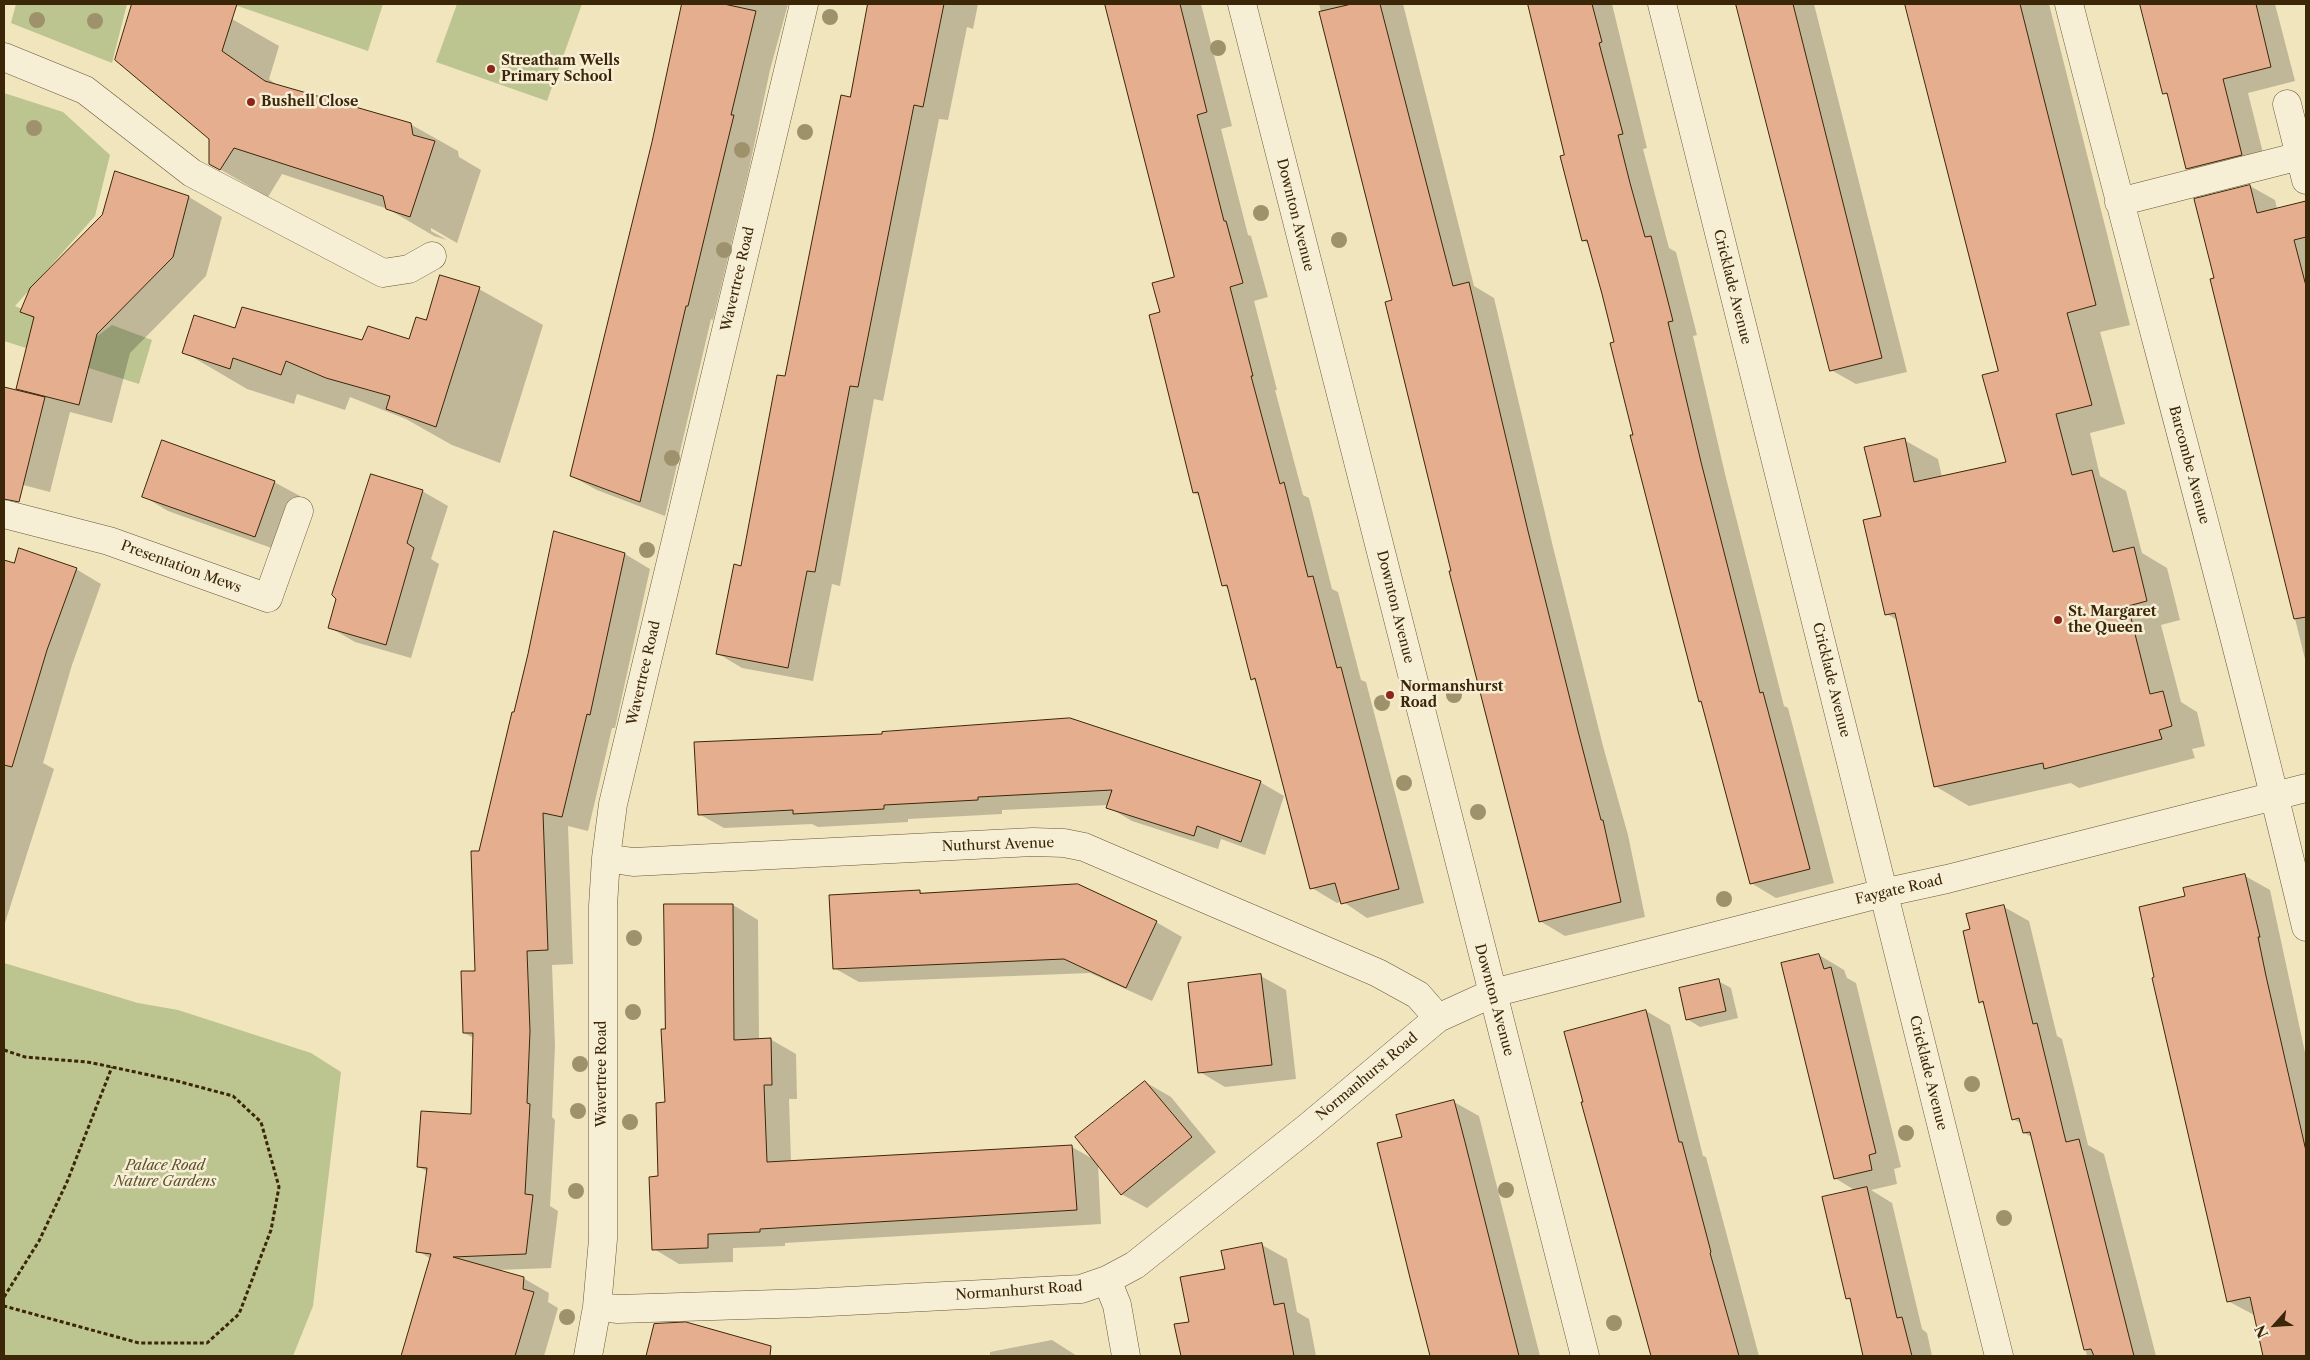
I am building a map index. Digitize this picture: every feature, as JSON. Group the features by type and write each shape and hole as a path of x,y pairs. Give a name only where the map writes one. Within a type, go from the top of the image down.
{"street":[{"name":"Wavertree Road","path":"588,1356 597,1307 603,1239 602,916 606,858 613,804 804,4"},
{"name":"Downton Avenue","path":"1242,4 1585,1356"},
{"name":"Cricklade Avenue","path":"1662,4 1999,1356"},
{"name":"Barcombe Avenue","path":"2069,4 2119,202 2239,652 2306,927"},
{"path":"4,57 85,90 192,174 383,273 409,269 432,256"},
{"path":"2119,202 2303,168 2287,104"},
{"name":"Presentation Mews","path":"4,514 108,541 268,598 299,512"},
{"name":"Faygate Road","path":"1493,993 1883,893 1947,879 2306,788"},
{"name":"Nuthurst Avenue","path":"606,858 633,862 1033,842 1064,843 1084,847 1378,973 1418,995 1438,1018"},
{"name":"Normanhurst Road","path":"597,1307 618,1309 800,1303 1051,1291 1081,1289 1107,1280 1135,1265 1308,1127 1438,1018 1493,993"},
{"path":"1107,1280 1117,1305 1126,1356"}],"path":[{"path":"4,1050 25,1057 87,1062 112,1067 177,1081 233,1096 261,1122 279,1187 272,1230 239,1314 207,1343 139,1343 4,1306"},
{"path":"4,1297 40,1241 48,1224 67,1182 112,1067"}],"green space":[{"path":"16,4 127,4 112,63 11,23"},
{"path":"232,4 383,4 368,51"},
{"path":"457,4 582,4 547,101 436,62"},
{"path":"4,93 63,112 110,155 95,216 15,306 92,340 112,325 152,340 139,384 4,341"},
{"name":"Palace Road Nature Gardens","path":"4,963 138,1003 178,1010 311,1053 341,1072 313,1306 293,1356 4,1356"}],"building":[{"name":"Bushell Close","path":"132,4 237,4 222,51 265,81 411,123 413,135 435,141 410,217 386,209 383,196 234,148 220,170 209,164 209,139 115,60"},
{"path":"682,4 724,4 756,11 731,115 734,115 688,306 686,306 640,502 570,476 652,142"},
{"path":"868,4 944,4 923,107 914,105 858,387 850,386 815,572 807,571 788,668 716,654 734,564 741,566 777,375 785,376 841,95 850,97"},
{"path":"1105,4 1180,4 1207,112 1197,115 1224,221 1226,221 1243,283 1230,287 1253,376 1251,376 1280,484 1284,482 1308,577 1313,576 1337,668 1341,667 1399,889 1341,904 1335,883 1310,889 1255,678 1251,680 1227,585 1222,586 1198,492 1193,493 1149,315 1160,312 1152,283 1174,277"},
{"path":"1352,4 1380,4 1453,286 1469,282 1528,531 1601,820 1603,820 1621,902 1539,922 1449,571 1451,571 1385,302 1392,300 1319,12"},
{"path":"1528,4 1592,4 1602,42 1599,43 1623,134 1618,135 1630,183 1645,237 1651,236 1673,321 1668,322 1701,462 1760,693 1763,692 1810,869 1750,884 1701,701 1699,702 1630,435 1633,435 1610,343 1614,342 1587,240 1582,241 1560,156 1564,155"},
{"path":"1736,4 1793,4 1882,358 1830,371"},
{"path":"1905,4 2020,4 2096,305 2067,313 2092,405 2056,414 2072,475 2092,470 2113,552 2134,547 2147,601 2128,606 2150,694 2163,691 2172,726 2159,730 2162,739 2044,769 2043,763 1934,787 1895,613 1885,615 1863,520 1881,516 1864,447 1905,438 1914,482 2006,462 1982,375 1998,371"},
{"path":"2140,4 2256,4 2271,67 2223,79 2242,155 2186,169 2167,93 2163,94"},
{"path":"115,171 189,196 173,257 97,334 79,405 16,389 34,317 20,312 30,288 102,215"},
{"path":"2250,185 2257,213 2306,201 2306,237 2294,240 2306,286 2306,617 2294,619 2210,279 2214,278 2194,199"},
{"path":"440,275 480,287 436,427 386,409 390,396 326,378 286,361 281,375 233,358 230,369 182,353 194,315 235,328 242,307 362,340 368,326 409,339 416,317 426,320"},
{"path":"4,387 45,397 19,502 4,499"},
{"path":"162,440 275,481 255,537 142,497"},
{"path":"371,474 423,490 407,543 414,548 386,645 328,628 336,599 332,595"},
{"path":"554,531 625,553 590,715 587,714 562,817 543,813 548,950 527,951 530,1031 527,1103 530,1104 525,1194 533,1195 526,1254 453,1257 524,1277 523,1289 534,1292 515,1356 401,1356 431,1254 416,1252 427,1168 417,1167 421,1111 471,1114 473,1033 463,1033 461,971 475,971 471,851 479,851 512,712 514,712 528,654"},
{"path":"19,548 77,568 47,650 12,767 4,765 4,560 14,563"},
{"path":"1070,718 1261,781 1241,842 1197,826 1194,836 1106,808 1112,790 978,797 978,800 884,805 884,809 793,814 793,810 698,815 694,742 882,734 882,732"},
{"path":"2245,874 2306,1151 2306,1356 2263,1356 2250,1297 2227,1302 2152,978 2154,977 2139,907 2185,896 2183,888"},
{"path":"1078,884 1157,921 1126,988 1064,959 833,969 829,895 920,890 920,893"},
{"path":"664,904 733,904 734,1040 771,1038 772,1085 764,1085 767,1162 1072,1145 1077,1210 760,1229 760,1232 708,1234 708,1248 652,1250 649,1177 658,1176 656,1103 665,1102 661,1029 665,1029"},
{"path":"2004,905 2033,1024 2037,1023 2066,1142 2079,1139 2134,1356 2094,1356 2091,1349 2084,1350 2030,1132 2023,1133 2019,1118 2012,1120 1983,1001 1979,1003 1963,931 1970,929 1966,914"},
{"path":"1819,954 1824,969 1831,967 1876,1153 1869,1155 1872,1170 1834,1179 1781,963"},
{"path":"1261,974 1272,1065 1198,1073 1188,983"},
{"path":"1719,979 1726,1011 1686,1020 1679,988"},
{"path":"1646,1010 1679,1142 1682,1142 1710,1253 1739,1356 1651,1356 1581,1102 1583,1102 1564,1032"},
{"path":"1145,1081 1192,1137 1121,1195 1075,1137"},
{"path":"1454,1100 1519,1356 1430,1356 1410,1278 1377,1143 1402,1137 1396,1115"},
{"path":"1867,1187 1897,1318 1902,1317 1912,1356 1863,1356 1850,1298 1846,1299 1822,1197"},
{"path":"1262,1243 1274,1305 1284,1303 1294,1356 1181,1356 1174,1324 1189,1322 1180,1277 1225,1269 1221,1251"},
{"path":"686,1322 771,1346 770,1356 646,1356 654,1324"}],"place":[{"name":"Streatham Wells Primary School","path":"491,69"},
{"name":"Bushell Close","path":"251,102"},
{"name":"St. Margaret the Queen","path":"2058,620"},
{"name":"Normanshurst Road","path":"1390,695"}]}
